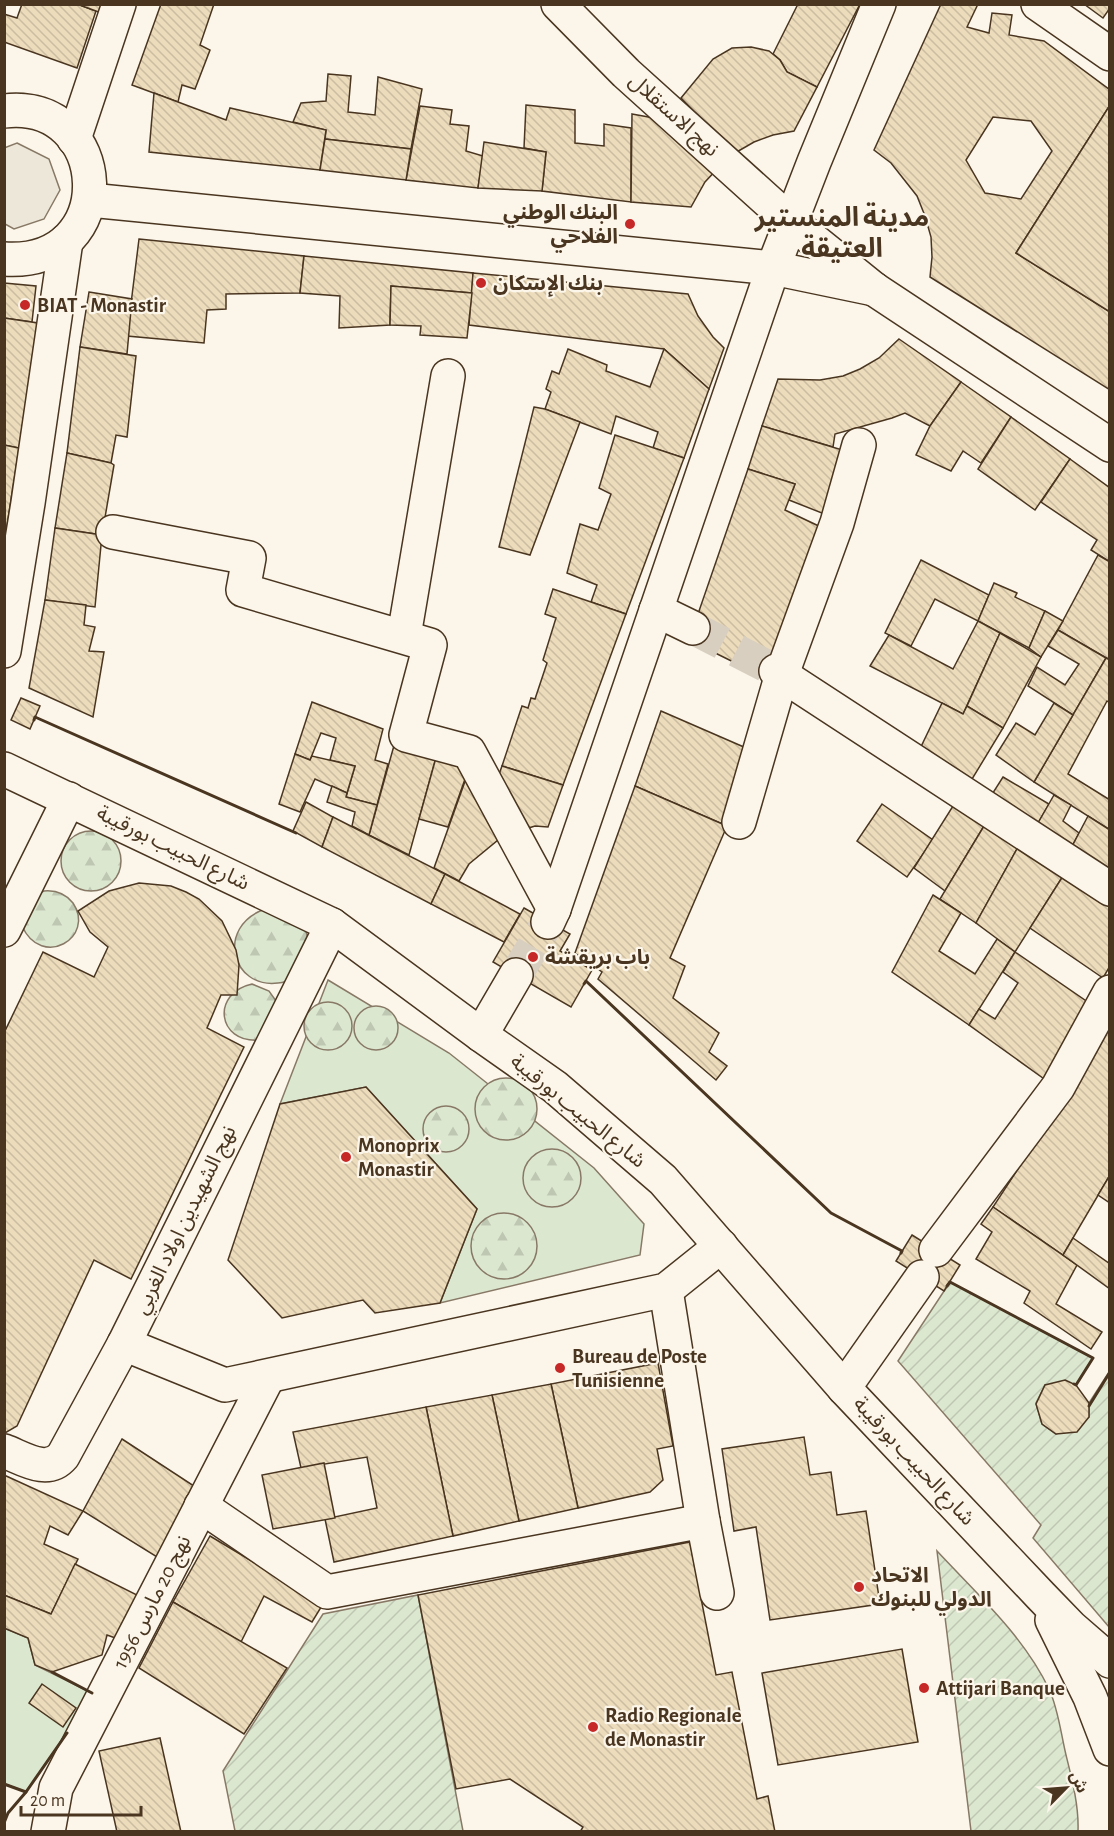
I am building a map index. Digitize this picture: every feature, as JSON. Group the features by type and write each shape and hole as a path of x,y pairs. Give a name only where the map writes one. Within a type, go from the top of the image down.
{"street":[{"path":"74,139 119,4"},
{"name":"نهج الاستقلال","path":"558,4 626,73 792,222 874,289 1110,446"},
{"path":"113,532 249,558 243,590 430,645 406,735 469,752 551,915 773,268 813,162 879,4"},
{"path":"1038,4 1110,54"},
{"path":"4,111 19,109 44,115 66,129 82,149 90,174 90,200 82,222 66,241 47,254 23,261 4,259"},
{"path":"90,200 773,268 874,289"},
{"path":"4,651 66,241"},
{"path":"404,636 448,376"},
{"path":"739,822 779,672 837,523 860,445"},
{"path":"656,610 693,628"},
{"path":"779,672 1110,890"},
{"name":"شارع الحبيب بورقيبة","path":"4,769 332,925 555,1087 663,1180 844,1388 1071,1627 1110,1661"},
{"path":"4,930 69,799"},
{"name":"نهج الشهيدين اولاد الغربي","path":"4,1451 43,1466 49,1466 59,1460 124,1344 332,925"},
{"path":"481,1035 516,975"},
{"path":"844,1388 929,1264 1058,1087 1110,992"},
{"path":"124,1344 225,1385 666,1290 721,1246"},
{"path":"666,1290 717,1593"},
{"name":"نهج 20 مارس 1956","path":"48,1832 57,1788 268,1377"},
{"path":"201,1506 327,1592 704,1521"},
{"name":"شارع الحبيب بورقيبة","path":"1041,1596 1090,1697 1110,1749"}],"green space":[{"path":"91,831 108,836 116,844 121,861 116,878 108,886 91,891 74,886 66,878 61,861 66,844 74,836"},
{"path":"44,891 56,892 67,897 73,903 78,916 78,927 72,937 64,944 53,947 42,946 31,939 22,926 35,895"},
{"path":"265,909 305,929 309,941 295,976 278,983 262,982 250,976 240,967 236,955 235,942 239,929 249,918"},
{"path":"328,980 449,1053 594,1168 644,1224 640,1255 440,1303 477,1209 366,1087 280,1104"},
{"path":"252,984 269,991 279,1005 259,1040 245,1039 234,1034 224,1017 225,1006 230,997 239,989"},
{"path":"328,1002 345,1009 352,1026 345,1043 328,1050 311,1043 304,1026 311,1009"},
{"path":"376,1006 392,1012 398,1028 392,1044 376,1050 360,1044 354,1028 360,1012"},
{"path":"506,1078 528,1087 537,1109 528,1131 506,1140 484,1131 475,1109 484,1087"},
{"path":"446,1106 455,1107 463,1112 468,1120 468,1138 463,1146 455,1151 446,1152 437,1151 429,1146 424,1138 423,1129 424,1120 429,1112 437,1107"},
{"path":"552,1149 563,1151 576,1162 581,1178 579,1189 568,1202 552,1207 541,1205 528,1194 523,1178 525,1167 536,1154"},
{"path":"504,1213 517,1216 527,1223 534,1233 537,1246 534,1259 527,1269 517,1276 504,1279 491,1276 481,1269 474,1259 471,1246 474,1233 481,1223 491,1216"},
{"path":"950,1282 1093,1358 1076,1385 1045,1385 1036,1403 1042,1424 1056,1434 1089,1417 1089,1403 1109,1372 1109,1627 1033,1538 1041,1525 898,1361"},
{"path":"937,1551 1013,1633 1049,1689 1057,1713 1073,1783 1078,1831 971,1831"},
{"path":"418,1595 463,1831 235,1831 223,1771 323,1614"},
{"path":"4,1628 28,1638 35,1665 94,1694 26,1792 5,1784"}],"shaded area":[{"path":"17,143 49,159 60,190 44,219 14,229 5,224 4,148"}],"building":[{"path":"22,4 77,4 96,11 77,68 4,42 4,14 17,18"},
{"path":"77,4 107,4 104,14"},
{"path":"161,4 214,4 200,45 210,50 195,89 182,85 178,102 132,85"},
{"path":"798,4 860,4 817,87 787,72 780,60 773,54"},
{"path":"941,4 978,4 967,27 989,33 992,13 1012,15 1009,35 1044,41 1110,90 1110,105 1016,253 1110,312 1110,390 930,277 931,237 917,196 891,163 874,150","holes":["993,117 1031,121 1052,151 1021,199 985,193 966,160"]},
{"path":"1084,4 1110,4 1110,8 1103,18"},
{"path":"751,47 769,51 780,60 787,72 817,87 794,131 754,142 735,153 681,98 713,59 732,48"},
{"path":"328,74 351,76 348,112 375,115 378,77 422,89 411,149 325,139 326,130 293,122 301,103 326,101"},
{"path":"154,93 226,120 230,108 326,130 320,170 149,152"},
{"path":"526,105 575,110 575,143 604,146 604,124 631,128 631,202 542,191 546,152 524,148"},
{"path":"1110,105 1110,312 1016,253"},
{"path":"420,106 452,110 450,124 469,126 466,151 483,156 478,188 406,180"},
{"path":"632,114 665,120 719,167 705,182 691,207 631,202"},
{"path":"325,139 411,149 406,180 320,170"},
{"path":"484,142 546,152 542,191 478,188"},
{"path":"139,239 304,256 300,293 226,294 226,309 207,310 204,343 127,336"},
{"path":"304,256 473,273 472,293 391,286 390,325 339,328 340,296 300,293"},
{"path":"473,273 688,294 698,316 724,348 709,389 664,349 469,325"},
{"path":"4,283 36,286 32,322 4,318"},
{"path":"391,286 472,293 467,338 420,335 421,326 390,325"},
{"path":"89,292 132,299 127,354 80,347"},
{"path":"4,318 38,323 19,448 4,445"},
{"path":"899,339 961,382 930,426 905,413 835,434 833,447 762,426 778,379 820,380 843,376 879,358"},
{"path":"80,347 136,356 127,437 116,435 111,463 67,453"},
{"path":"568,349 607,365 606,371 650,387 664,349 709,389 684,458 653,448 658,432 616,416 611,434 545,409 551,392 546,389 552,371 559,374"},
{"path":"961,382 1011,417 981,463 963,451 951,471 916,455 930,426"},
{"path":"534,407 580,422 530,555 499,547"},
{"path":"1011,417 1070,459 1035,510 978,469"},
{"path":"762,426 849,452 832,517 789,500 795,484 748,469"},
{"path":"615,435 684,458 626,614 591,602 597,585 567,573 580,524 598,530 611,494 599,488"},
{"path":"4,445 19,448 4,545"},
{"path":"67,453 114,465 102,535 55,528"},
{"path":"1070,459 1110,488 1110,562 1091,550 1097,540 1041,502"},
{"path":"748,469 795,484 785,510 825,529 772,681 689,640"},
{"path":"55,528 102,535 95,607 45,600"},
{"path":"1098,555 1110,562 1110,660 1058,630"},
{"path":"921,560 989,595 978,621 935,599 911,646 885,633"},
{"path":"994,583 1017,593 1015,597 1045,611 1029,648 978,621"},
{"path":"553,589 626,614 563,785 502,766 522,706 528,708 531,698 535,699 547,663 543,660 556,618 545,614"},
{"path":"45,600 86,605 84,625 95,627 89,651 104,652 93,717 29,688"},
{"path":"1045,611 1063,621 1041,657 1029,648"},
{"path":"978,621 1000,633 963,714 870,666 889,635 953,669"},
{"path":"1058,630 1106,658 1073,715 1028,686 1037,667 1065,685 1079,664 1048,646"},
{"path":"1000,633 1041,657 1003,728 967,706"},
{"path":"1106,658 1110,660 1110,703 1107,701 1068,774 1110,800 1110,830 1034,782"},
{"path":"21,698 40,706 30,729 11,720"},
{"path":"312,702 383,729 375,760 388,764 377,805 346,797 355,766 330,760 336,738 321,733 310,760 295,754"},
{"path":"942,703 963,714 967,706 1003,728 966,789 917,755"},
{"path":"1054,703 1073,715 1034,782 996,755 1016,723 1035,735"},
{"path":"661,711 753,751 727,826 635,786"},
{"path":"395,742 437,754 409,855 369,835"},
{"path":"295,754 310,760 312,756 355,766 347,793 315,779 300,812 279,804"},
{"path":"437,754 470,765 448,827 419,819"},
{"path":"502,766 563,785 548,827 535,826 522,830 497,780"},
{"path":"468,773 504,835 469,864 459,881 434,868"},
{"path":"1003,777 1049,804 1034,830 989,799"},
{"path":"332,786 347,793 346,797 377,805 369,835 352,826 355,812 327,802"},
{"path":"635,786 727,826 670,958 685,966 673,998 719,1033 709,1052 727,1066 716,1080 598,979 602,972 575,953"},
{"path":"1054,795 1071,805 1063,821 1079,833 1068,854 1034,830"},
{"path":"306,802 333,817 322,847 293,831"},
{"path":"882,804 933,840 907,877 857,841"},
{"path":"953,806 984,826 945,891 914,868"},
{"path":"1088,816 1110,830 1110,879 1068,854"},
{"path":"333,817 445,874 431,904 322,847"},
{"path":"984,826 1018,847 976,923 940,899"},
{"path":"1018,847 1063,876 1015,952 976,923"},
{"path":"445,874 520,914 504,942 431,904"},
{"path":"1063,876 1110,907 1110,966 1103,978 1030,928"},
{"path":"139,883 171,886 186,892 199,899 222,921 236,950 239,965 237,995 221,995 207,1028 244,1047 131,1279 94,1260 17,1426 5,1433 4,1033 43,952 94,977 108,947 90,932 78,911 109,891"},
{"path":"933,895 961,913 939,951 975,974 997,939 1015,952 969,1025 892,972"},
{"name":"باب بريقشة","path":"524,908 570,934 560,951 592,970 571,1007 493,962"},
{"path":"1015,952 1092,1005 1047,1081 969,1025 979,1009 995,1019 1018,983 1003,972"},
{"path":"1110,1011 1110,1175 1063,1255 993,1207 1067,1094"},
{"name":"Monoprix Monastir","path":"366,1087 477,1209 440,1303 375,1313 363,1300 282,1318 228,1260 280,1104"},
{"path":"1110,1175 1110,1203 1098,1195"},
{"path":"993,1207 1077,1265 1056,1304 1102,1332 1091,1349 1024,1303 1030,1291 976,1259 992,1232 981,1224"},
{"path":"912,1235 960,1265 944,1291 896,1261"},
{"path":"1073,1238 1110,1264 1110,1289 1063,1255"},
{"path":"658,1363 673,1446 657,1449 663,1480 650,1492 578,1508 551,1384"},
{"path":"1065,1380 1076,1385 1089,1403 1089,1417 1077,1432 1056,1434 1042,1424 1036,1404 1045,1385"},
{"path":"551,1384 578,1508 519,1521 492,1395"},
{"path":"492,1395 519,1521 453,1536 426,1407"},
{"path":"426,1407 453,1536 334,1562 325,1519 377,1508 367,1457 301,1468 293,1432"},
{"path":"804,1437 810,1475 831,1472 837,1515 866,1511 880,1604 770,1620 756,1527 734,1531 722,1449"},
{"path":"122,1439 197,1488 157,1557 83,1511"},
{"path":"324,1463 335,1518 273,1529 262,1475"},
{"path":"4,1475 83,1511 68,1535 50,1526 44,1544 78,1559 51,1614 4,1595"},
{"path":"210,1536 323,1604 312,1622 264,1596 241,1642 173,1602"},
{"name":"Radio Regionale de Monastir","path":"690,1542 716,1675 732,1672 757,1799 768,1796 775,1832 580,1832 583,1827 510,1779 456,1789 418,1595"},
{"path":"75,1564 141,1597 121,1640 107,1635 102,1655 52,1672 35,1665 28,1638 4,1628 4,1595 51,1614"},
{"path":"173,1602 287,1668 244,1734 139,1668"},
{"path":"902,1649 918,1742 778,1765 762,1673"},
{"path":"42,1684 76,1708 63,1727 29,1703"},
{"path":"160,1738 181,1832 117,1832 99,1751"}],"tunnel":[{"path":"693,628 776,671"},
{"path":"516,975 548,922"}],"wall":[{"path":"34,720 35,717 296,833"},
{"path":"584,984 586,981 831,1213 902,1251 901,1253"},
{"path":"947,1286 950,1282 1093,1358 1076,1385 1074,1384"},
{"path":"1089,1406 1110,1372"},
{"path":"52,1672 92,1693"},
{"path":"4,1823 8,1813 26,1792 67,1733"},
{"path":"4,1784 26,1792"}],"place":[{"name":"البنك الوطني الفلاحي","path":"630,224"},
{"name":"بنك الإسكان","path":"481,283"},
{"name":"BIAT - Monastir","path":"25,305"},
{"name":"باب بريقشة","path":"533,957"},
{"name":"Monoprix Monastir","path":"346,1157"},
{"name":"Bureau de Poste Tunisienne","path":"560,1368"},
{"name":"الاتحاد الدولي للبنوك","path":"859,1587"},
{"name":"Attijari Banque","path":"924,1688"},
{"name":"Radio Regionale de Monastir","path":"593,1727"}],"district":[{"name":"مدينة المنستير العتيقة","path":"842,232"}]}
